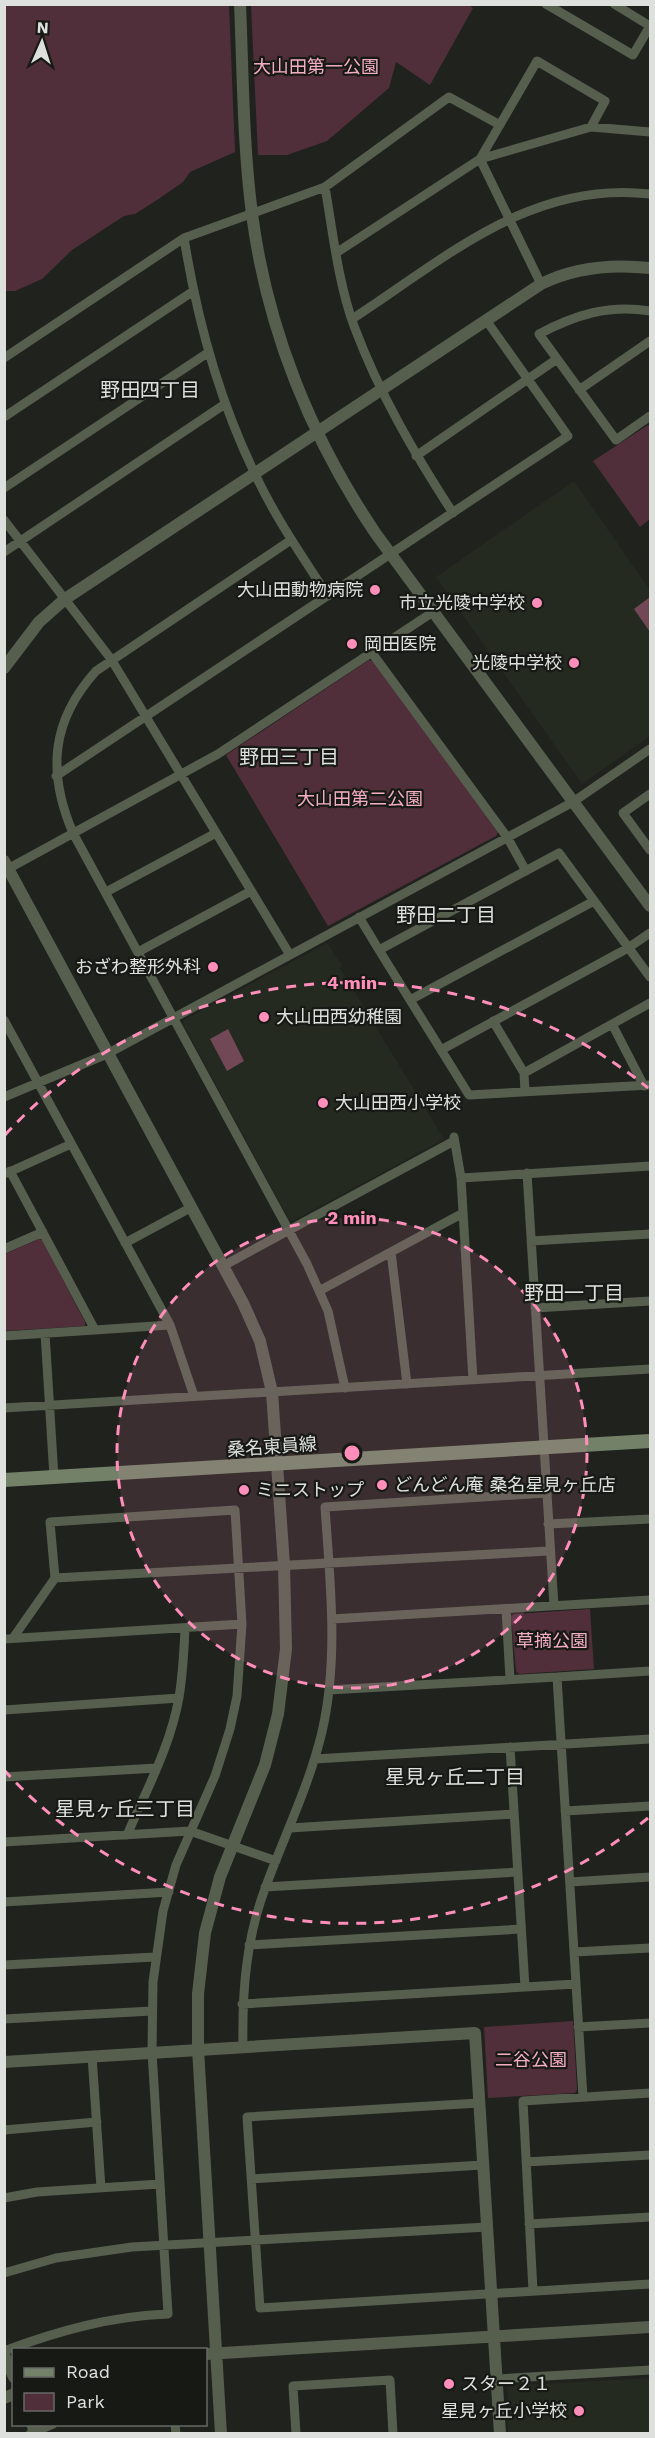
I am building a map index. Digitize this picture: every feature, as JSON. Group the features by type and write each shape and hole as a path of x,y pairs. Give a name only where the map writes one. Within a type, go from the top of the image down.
{"main road":[{"name":"桑名東員線","path":"4,1480 651,1441"}],"street":[{"path":"240,4 252,214 261,269 273,314 300,395 317,433 346,488 391,554 651,906"},
{"path":"546,4 633,55 651,26 614,4"},
{"path":"480,159 537,62 605,101 591,128"},
{"path":"4,358 184,238 325,187 449,97 500,125"},
{"path":"336,254 480,159 591,128 651,132"},
{"path":"480,159 541,284"},
{"path":"325,187 336,254 352,319 381,390 416,456 453,513"},
{"path":"352,319 510,217 550,202 578,196 618,192 651,194"},
{"path":"184,238 192,292 225,404 255,474 291,540 328,596"},
{"path":"4,668 34,627 65,599 541,284 582,269 626,266 651,268"},
{"path":"4,417 192,292"},
{"path":"650,416 616,440 539,334 568,320 601,310 625,308 651,311"},
{"path":"56,776 568,436 486,320"},
{"path":"579,390 651,341"},
{"path":"4,488 209,352"},
{"path":"416,456 557,360"},
{"path":"4,552 225,404"},
{"path":"4,520 111,659 290,955"},
{"path":"291,540 111,659 89,679 70,707 62,727 57,746 56,776 59,797 73,833 289,1230 319,1291 328,1311 345,1388"},
{"path":"221,2433 211,2354 209,2243 198,2049 198,1994 203,1944 220,1876 265,1765 278,1714 286,1649 284,1565 272,1392 256,1331 192,1207 6,867 218,754 433,612"},
{"path":"372,653 507,837 526,871"},
{"path":"4,1097 107,1054 174,1018 573,802 651,749"},
{"path":"651,794 623,813 651,850"},
{"path":"106,892 216,833"},
{"path":"379,950 558,853 651,977"},
{"path":"138,952 251,891"},
{"path":"410,1000 594,901"},
{"path":"359,917 469,1095 647,1085 612,1024"},
{"path":"441,1050 628,948 651,933"},
{"path":"524,1072 651,1003"},
{"path":"5,1022 170,1326 194,1396"},
{"path":"493,1022 524,1072 525,1092"},
{"path":"223,1266 454,1139 461,1178 473,1380"},
{"path":"71,1144 7,1173 43,1232 95,1330"},
{"path":"461,1178 651,1166"},
{"path":"527,1173 554,1606"},
{"path":"125,1243 192,1207"},
{"path":"319,1291 463,1213"},
{"path":"4,1249 43,1232"},
{"path":"531,1241 651,1234"},
{"path":"391,1252 407,1384"},
{"path":"535,1308 651,1301"},
{"path":"4,1336 170,1326"},
{"path":"45,1334 54,1477"},
{"path":"4,1408 651,1369"},
{"path":"243,2046 242,2004 249,1945 265,1887 290,1828 315,1759 329,1690 333,1651 326,1507 546,1492"},
{"path":"9,1639 55,1578 50,1522 235,1510 242,1624 237,1696 230,1729 215,1776 176,1865 155,1957 152,2052 168,2314 130,2317 81,2326 18,2348"},
{"path":"548,1524 651,1519"},
{"path":"55,1578 549,1551"},
{"path":"332,1619 651,1600"},
{"path":"506,1609 510,1679"},
{"path":"9,1639 242,1624"},
{"path":"127,1835 175,1718 183,1665 185,1628"},
{"path":"329,1690 651,1671"},
{"path":"557,1677 583,2097"},
{"path":"4,1710 179,1698"},
{"path":"315,1759 651,1739"},
{"path":"510,1747 525,1987"},
{"path":"4,1777 156,1768"},
{"path":"566,1811 651,1806"},
{"path":"290,1828 514,1814"},
{"path":"4,1842 189,1831 276,1861"},
{"path":"265,1887 518,1872"},
{"path":"570,1882 651,1877"},
{"path":"4,1902 169,1892"},
{"path":"249,1945 521,1929"},
{"path":"574,1952 651,1948"},
{"path":"4,1965 155,1957"},
{"path":"242,2004 576,1984"},
{"path":"4,2019 152,2011"},
{"path":"578,2027 651,2023"},
{"path":"4,2062 475,2033 500,2433"},
{"path":"92,2056 100,2188"},
{"path":"533,2291 523,2101 651,2093"},
{"path":"479,2103 248,2117 260,2308 651,2284"},
{"path":"4,2130 97,2122"},
{"path":"526,2162 651,2155"},
{"path":"252,2179 483,2165"},
{"path":"4,2198 30,2193 160,2184"},
{"path":"530,2224 651,2217"},
{"path":"4,2273 74,2255 132,2247 487,2227"},
{"path":"211,2354 651,2327"},
{"path":"4,2353 12,2372"},
{"path":"497,2379 651,2370"},
{"path":"296,2433 293,2386 390,2380 393,2433"}],"shaded area":[{"name":"光陵中学校","path":"574,481 650,590 650,736 582,784 436,577"},
{"path":"650,597 650,632 634,609"},
{"name":"大山田西小学校","path":"327,943 444,1139 293,1221 289,1220 183,1024 184,1020"},
{"path":"228,1029 244,1061 227,1071 210,1039"},
{"name":"星見ヶ丘小学校","path":"650,2378 650,2433 508,2433 507,2386"}],"green space":[{"path":"4,5 229,5 235,152 190,172 183,182 157,200 135,214 124,216 72,250 42,279 15,291 5,291"},
{"name":"大山田第一公園","path":"251,5 469,5 473,8 430,85 396,62 389,88 327,141 287,155 258,155"},
{"path":"648,425 650,426 650,519 640,527 593,461"},
{"name":"大山田第二公園","path":"369,660 373,661 498,832 496,836 328,926 226,755"},
{"path":"39,1239 42,1240 85,1326 5,1331 5,1254"},
{"name":"草摘公園","path":"590,1609 594,1669 519,1674 516,1671 511,1616"},
{"name":"二谷公園","path":"573,2021 577,2090 575,2093 488,2098 484,2027"}],"place":[{"name":"大山田動物病院","path":"375,590"},
{"name":"市立光陵中学校","path":"537,603"},
{"name":"岡田医院","path":"352,644"},
{"name":"光陵中学校","path":"574,663"},
{"name":"おざわ整形外科","path":"213,967"},
{"name":"大山田西幼稚園","path":"264,1017"},
{"name":"大山田西小学校","path":"323,1103"},
{"name":"どんどん庵 桑名星見ヶ丘店","path":"382,1485"},
{"name":"ミニストップ","path":"244,1490"},
{"name":"スター２１","path":"449,2384"},
{"name":"星見ヶ丘小学校","path":"579,2411"}],"district":[{"name":"野田四丁目","path":"150,390"},
{"name":"野田三丁目","path":"289,757"},
{"name":"野田二丁目","path":"446,915"},
{"name":"野田一丁目","path":"574,1293"},
{"name":"星見ヶ丘二丁目","path":"455,1777"},
{"name":"星見ヶ丘三丁目","path":"125,1809"}]}
